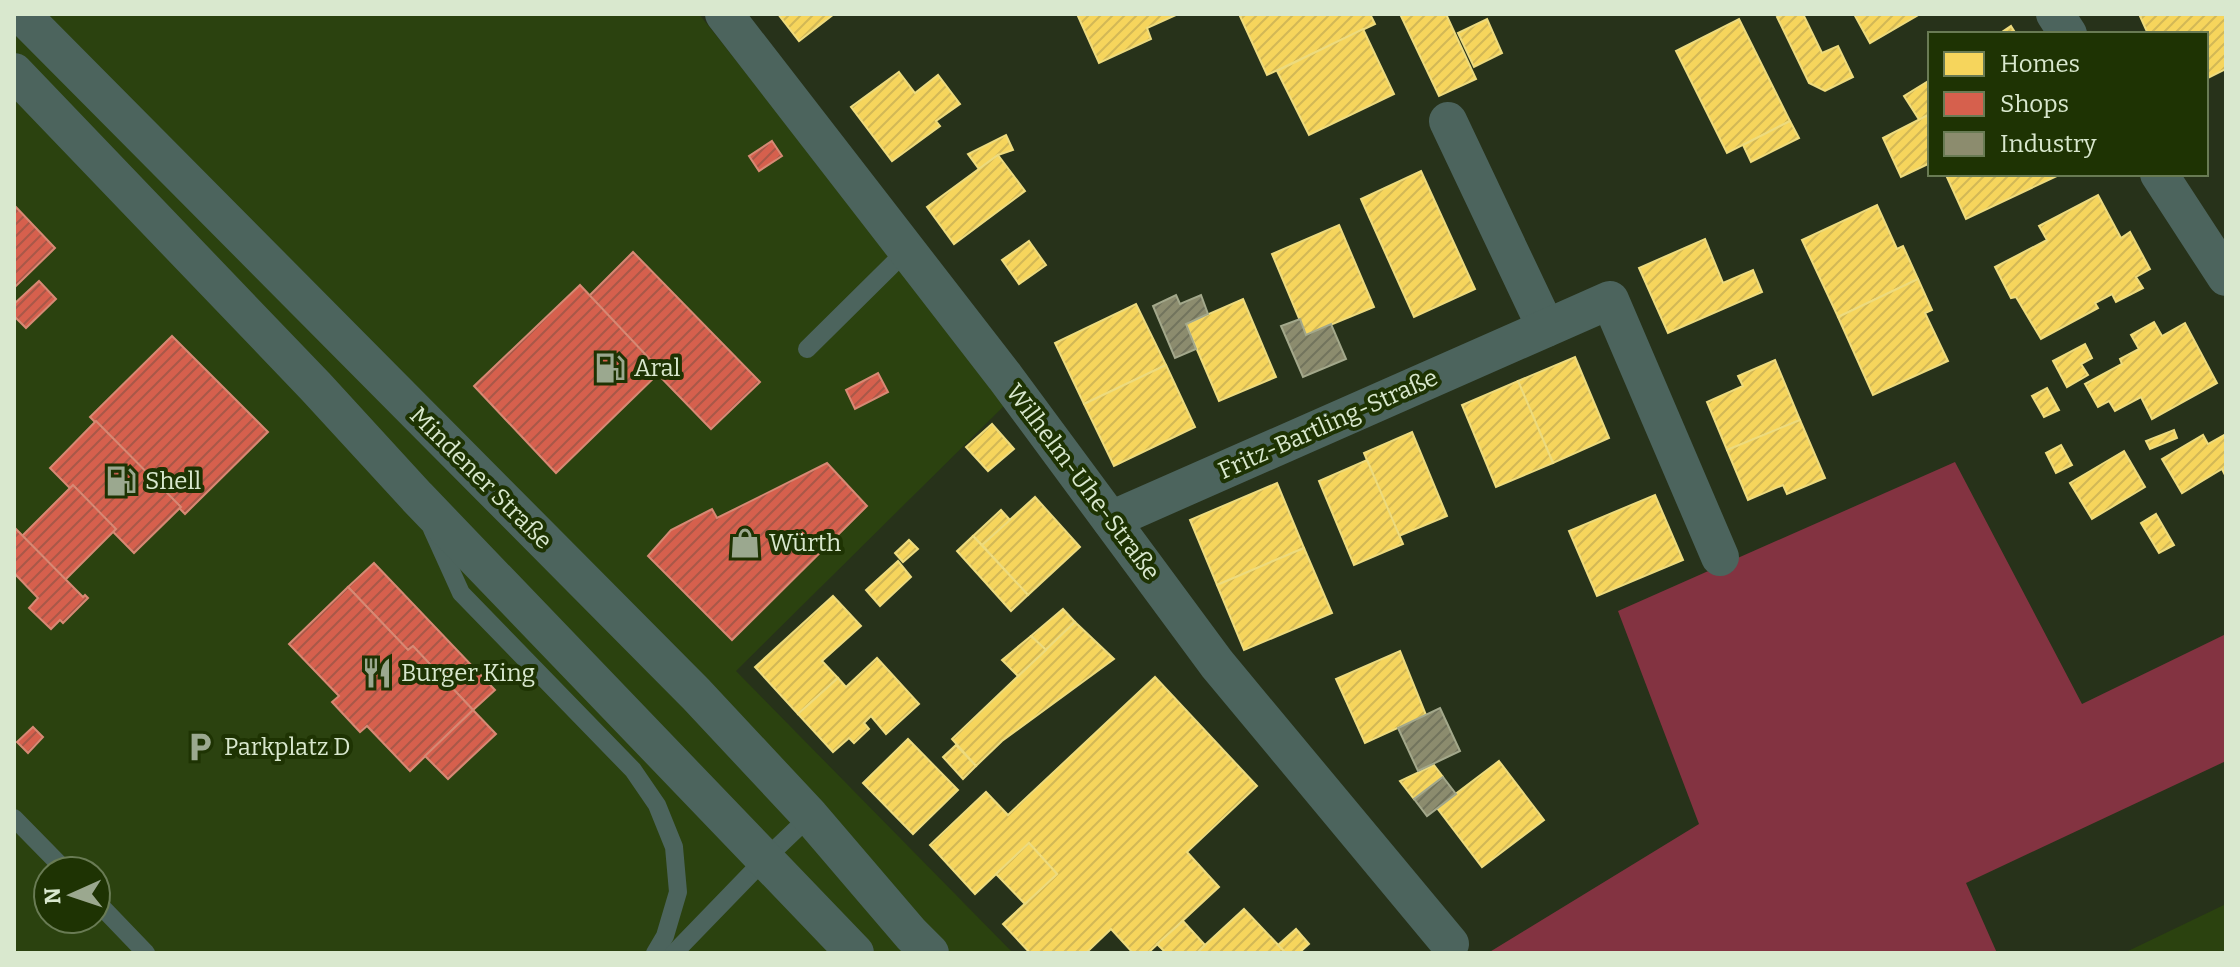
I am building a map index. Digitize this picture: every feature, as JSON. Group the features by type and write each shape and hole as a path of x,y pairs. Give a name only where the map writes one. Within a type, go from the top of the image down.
{"street":[{"name":"Mindener Straße","path":"21,14 696,694 810,816 930,953"},
{"name":"Wilhelm-Uhe-Straße","path":"724,14 1005,377 1217,664 1450,944"},
{"path":"2055,14 2067,32"},
{"path":"14,72 855,953"},
{"path":"1448,121 1546,328"},
{"path":"2160,176 2226,277"},
{"name":"Fritz-Bartling-Straße","path":"1111,520 1610,300 1720,557"}],"lane":[{"path":"807,349 906,251"},
{"path":"417,497 461,593 633,770 657,805 674,847 678,892 665,936 655,953"},
{"path":"674,953 810,816"},
{"path":"14,818 50,855"},
{"path":"112,918 146,953"}],"shaded area":[{"path":"14,14 699,14 1008,402 736,671 1013,953 14,953"},
{"path":"1955,462 2082,704 2226,634 2226,761 1966,883 1997,953 1488,953 1699,824 1618,611"},
{"path":"2226,904 2226,953 2124,953"}],"building: Homes":[{"path":"778,14 834,14 799,41"},
{"path":"1077,14 1178,14 1147,28 1151,39 1099,63"},
{"path":"1239,14 1370,14 1375,24 1267,75"},
{"path":"1400,14 1446,14 1476,79 1439,96"},
{"path":"1803,14 1822,53 1838,46 1853,77 1825,91 1809,83 1777,17"},
{"path":"1854,14 1920,14 1870,43"},
{"path":"2139,14 2226,14 2226,69 2208,78 2208,32 2147,32"},
{"path":"1487,19 1502,53 1474,67 1458,33"},
{"path":"1739,19 1790,121 1727,153 1676,51"},
{"path":"1363,29 1394,94 1309,135 1277,71"},
{"path":"899,72 915,93 938,75 960,104 936,121 940,126 892,161 851,107"},
{"path":"1928,81 1928,115 1920,121 1904,96"},
{"path":"1928,115 1928,164 1901,177 1883,138"},
{"path":"1790,121 1799,138 1751,162 1743,145"},
{"path":"1006,135 1013,150 998,155 979,169 968,154"},
{"path":"998,155 1025,191 954,244 927,207"},
{"path":"1421,171 1475,289 1414,317 1361,199"},
{"path":"1946,176 2057,176 1966,219"},
{"path":"2098,195 2121,238 2130,232 2150,269 2136,277 2143,288 2116,302 2112,294 2095,303 2098,308 2041,339 2016,297 2011,298 1995,267 2047,240 2039,226"},
{"path":"1877,205 1897,249 1903,246 1918,279 1838,317 1802,240"},
{"path":"1339,225 1374,307 1306,335 1272,254"},
{"path":"1705,239 1723,283 1753,270 1762,292 1668,333 1639,268"},
{"path":"1029,241 1046,265 1019,284 1002,260"},
{"path":"1918,279 1932,310 1925,313 1948,361 1873,395 1838,317"},
{"path":"1243,299 1276,377 1219,401 1186,324"},
{"path":"1136,304 1166,365 1084,404 1055,343"},
{"path":"2154,322 2162,336 2185,323 2217,383 2152,419 2141,397 2115,411 2109,401 2098,407 2085,384 2122,364 2120,359 2139,349 2131,335"},
{"path":"2085,344 2092,358 2081,364 2088,375 2067,387 2053,361"},
{"path":"1575,357 1609,438 1553,463 1518,381"},
{"path":"1775,360 1800,420 1727,450 1707,402 1743,386 1738,376"},
{"path":"1166,365 1195,427 1114,466 1084,404"},
{"path":"1518,381 1553,463 1496,487 1462,405"},
{"path":"2047,388 2059,410 2044,417 2032,396"},
{"path":"1800,420 1825,478 1787,494 1783,485 1748,500 1727,450"},
{"path":"992,424 1014,449 988,471 966,447"},
{"path":"2174,430 2177,438 2150,449 2146,441"},
{"path":"1412,432 1447,516 1399,536 1364,453"},
{"path":"2226,434 2226,477 2222,469 2182,493 2162,459 2203,435 2208,444"},
{"path":"2061,445 2072,465 2056,473 2046,453"},
{"path":"2124,451 2145,487 2092,519 2070,483"},
{"path":"1367,460 1403,544 1354,565 1319,481"},
{"path":"1277,483 1304,548 1217,585 1190,520"},
{"path":"1655,495 1683,560 1597,596 1569,531"},
{"path":"1035,497 1080,547 1028,595 982,545"},
{"path":"1001,510 1010,520 982,545 973,536"},
{"path":"2156,514 2174,545 2159,553 2141,523"},
{"path":"973,536 1028,595 1011,611 957,551"},
{"path":"909,540 918,549 903,562 895,553"},
{"path":"1304,548 1332,613 1244,650 1217,585"},
{"path":"898,561 911,577 880,606 866,590"},
{"path":"833,596 861,626 822,661 838,678 798,714 755,667"},
{"path":"1063,609 1075,622 1046,650 1031,636"},
{"path":"1075,622 1114,659 1002,741 976,766 952,739"},
{"path":"1031,636 1046,650 1018,676 1002,660"},
{"path":"1400,651 1426,715 1365,743 1336,679"},
{"path":"877,658 919,704 886,734 871,716 864,723 869,729 854,743 849,738 833,752 798,714 838,678 846,687"},
{"path":"1155,677 1257,786 1187,852 1219,887 1148,953 1133,953 1111,929 1086,953 1030,953 1003,924 1057,874 1029,843 975,894 930,845 986,792 1008,815"},
{"path":"908,739 958,790 913,834 863,783"},
{"path":"956,745 976,766 963,779 943,757"},
{"path":"1499,761 1544,820 1482,867 1437,808"},
{"path":"1434,765 1443,777 1414,799 1400,781"},
{"path":"1029,843 1057,874 1025,904 996,874"},
{"path":"1244,909 1286,953 1197,953 1205,945"},
{"path":"1183,921 1205,945 1197,953 1166,953 1157,944"},
{"path":"1296,929 1309,944 1299,953 1286,953 1278,945"}],"building: Shops":[{"path":"772,141 782,156 759,171 749,156"},
{"path":"14,205 55,248 14,288"},
{"path":"633,252 760,382 711,429 643,359 634,361 584,309 585,300"},
{"path":"39,281 56,299 26,328 14,316 14,304"},
{"path":"580,285 661,371 556,473 474,386"},
{"path":"172,336 268,432 185,514 90,417"},
{"path":"878,373 888,392 855,409 846,390"},
{"path":"96,421 181,507 134,553 50,468"},
{"name":"Würth","path":"827,463 867,506 732,640 648,556 671,530 712,509 717,518"},
{"path":"73,485 116,529 63,582 20,538"},
{"path":"14,527 83,597 88,598 63,623 60,620 51,629 29,608 38,598 14,573"},
{"path":"374,563 495,690 473,710 413,646 408,650 348,587"},
{"name":"Burger King","path":"348,587 408,650 413,646 473,710 410,771 367,726 360,732 332,702 339,696 289,644"},
{"path":"473,710 496,734 448,779 425,756"},
{"path":"33,727 43,737 28,753 17,742"}],"building: Industry":[{"path":"1176,295 1180,304 1201,295 1208,314 1186,324 1196,349 1175,358 1153,306"},
{"path":"1300,319 1306,335 1331,324 1346,359 1303,377 1281,326"},
{"path":"1440,708 1460,751 1418,771 1398,728"},
{"path":"1443,777 1456,794 1427,816 1414,799"}],"place":[{"name":"Aral","path":"610,368"},
{"name":"Shell","path":"121,481"},
{"name":"Würth","path":"745,543"},
{"name":"Burger King","path":"377,673"},
{"name":"Parkplatz D","path":"200,747"}]}
